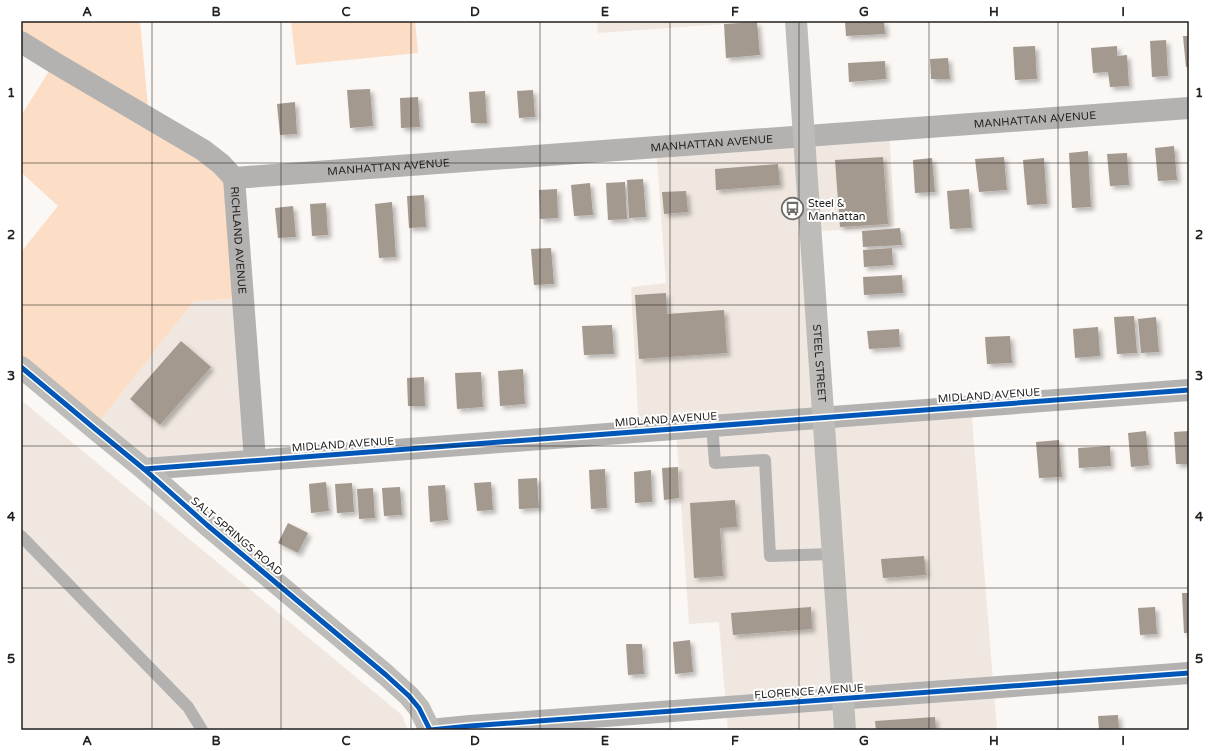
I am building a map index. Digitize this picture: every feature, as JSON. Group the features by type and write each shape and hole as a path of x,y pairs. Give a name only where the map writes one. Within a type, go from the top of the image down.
{"street":[{"name":"STEEL STREET","path":"796,21 845,730"},
{"name":"RICHLAND AVENUE","path":"21,42 203,150 221,164 234,178 255,460"},
{"name":"MANHATTAN AVENUE","path":"234,178 1189,108"},
{"name":"SALT SPRINGS ROAD","path":"21,367 144,469 207,525 386,675 409,696 419,708 430,730"},
{"name":"MIDLAND AVENUE","path":"144,469 1189,390"},
{"name":"FLORENCE AVENUE","path":"430,730 842,698 1189,674"}],"lane":[{"path":"712,425 715,463 765,460 770,556 832,554"},
{"path":"21,536 188,707 202,730"}],"shaded area":[{"path":"21,21 140,21 149,118 221,164 243,298 194,301 94,428 21,367 21,252 58,206 21,172 21,116 54,63 21,42"},
{"path":"291,21 415,21 418,53 296,65"},
{"path":"597,21 768,21 598,33"},
{"path":"889,130 895,226 811,232 823,417 971,406 997,730 728,730 719,622 689,624 676,428 639,431 631,287 666,283 656,147"},
{"path":"243,298 255,460 144,469 94,428 194,301"},
{"path":"21,400 402,715 408,730 21,730"}],"building":[{"path":"845,21 884,21 885,34 846,36"},
{"path":"757,22 760,55 726,58 724,24"},
{"path":"1183,36 1189,36 1189,67 1186,67"},
{"path":"1166,40 1168,76 1152,77 1150,41"},
{"path":"1035,46 1037,79 1015,80 1013,47"},
{"path":"1117,46 1117,56 1127,55 1129,86 1110,87 1108,72 1093,73 1091,48"},
{"path":"948,58 950,79 931,79 930,59"},
{"path":"885,61 886,79 849,82 848,63"},
{"path":"370,89 373,126 350,128 347,90"},
{"path":"533,90 535,117 519,118 517,91"},
{"path":"485,91 487,123 471,123 469,92"},
{"path":"418,97 420,127 401,128 400,98"},
{"path":"295,102 297,134 280,135 277,104"},
{"path":"1174,146 1177,180 1158,181 1155,148"},
{"path":"1088,151 1091,207 1072,208 1069,153"},
{"path":"1127,153 1129,185 1110,186 1107,154"},
{"path":"883,157 888,224 840,227 835,160"},
{"path":"1004,157 1007,190 979,192 975,159"},
{"path":"932,158 935,192 915,193 913,160"},
{"path":"1044,158 1047,204 1027,205 1023,160"},
{"path":"778,164 780,185 716,190 715,169"},
{"path":"643,179 646,217 629,218 627,180"},
{"path":"625,182 627,219 608,220 606,183"},
{"path":"590,183 593,215 574,216 571,185"},
{"path":"557,189 558,218 540,219 539,190"},
{"path":"969,189 972,228 950,229 947,191"},
{"path":"686,191 688,212 664,214 662,192"},
{"path":"424,195 426,227 409,228 407,196"},
{"path":"392,202 396,257 379,258 375,204"},
{"path":"326,203 328,235 312,236 310,204"},
{"path":"293,206 296,237 278,238 275,208"},
{"path":"900,228 902,245 863,247 862,231"},
{"path":"551,248 554,284 534,285 531,249"},
{"path":"892,248 893,265 864,267 863,250"},
{"path":"902,275 903,293 864,295 863,277"},
{"path":"666,293 667,314 724,310 727,353 639,359 635,295"},
{"path":"1134,316 1137,353 1117,354 1114,317"},
{"path":"1156,317 1159,352 1141,353 1138,319"},
{"path":"612,325 614,354 584,355 582,326"},
{"path":"1098,327 1100,356 1075,358 1073,329"},
{"path":"899,329 900,347 869,349 867,331"},
{"path":"1010,336 1012,363 987,364 985,337"},
{"path":"181,341 211,367 160,425 130,399"},
{"path":"523,369 525,404 500,406 498,371"},
{"path":"481,372 483,407 457,409 455,373"},
{"path":"424,377 425,406 408,406 407,378"},
{"path":"1146,431 1149,465 1131,467 1128,433"},
{"path":"1189,431 1189,464 1176,464 1174,432"},
{"path":"1059,440 1062,477 1039,478 1036,442"},
{"path":"1110,446 1111,466 1079,468 1078,448"},
{"path":"678,467 679,498 664,500 662,468"},
{"path":"605,469 607,508 591,509 589,470"},
{"path":"651,470 652,502 635,503 634,472"},
{"path":"537,478 539,508 519,509 518,479"},
{"path":"326,482 329,511 311,513 309,484"},
{"path":"491,482 493,510 477,511 474,483"},
{"path":"352,483 354,512 337,513 335,484"},
{"path":"445,485 448,520 430,522 428,486"},
{"path":"400,487 402,515 384,516 382,488"},
{"path":"373,488 375,518 359,519 357,489"},
{"path":"735,500 737,527 720,528 723,576 694,578 690,503"},
{"path":"288,523 308,533 298,553 278,543"},
{"path":"924,556 926,575 883,578 881,559"},
{"path":"1182,593 1189,593 1189,633 1184,633"},
{"path":"811,607 812,629 733,635 731,613"},
{"path":"1155,607 1157,634 1140,635 1138,608"},
{"path":"690,640 693,672 675,674 673,642"},
{"path":"626,644 642,644 644,674 628,675"},
{"path":"1118,715 1119,730 1099,730 1098,716"},
{"path":"935,717 936,730 876,730 875,721"}],"cycle path":[{"path":"21,367 144,469 207,525 386,675 409,696 419,708 430,730 1189,673"},
{"path":"144,469 1189,390"}],"place":[{"name":"Steel & Manhattan","path":"792,209"}]}
